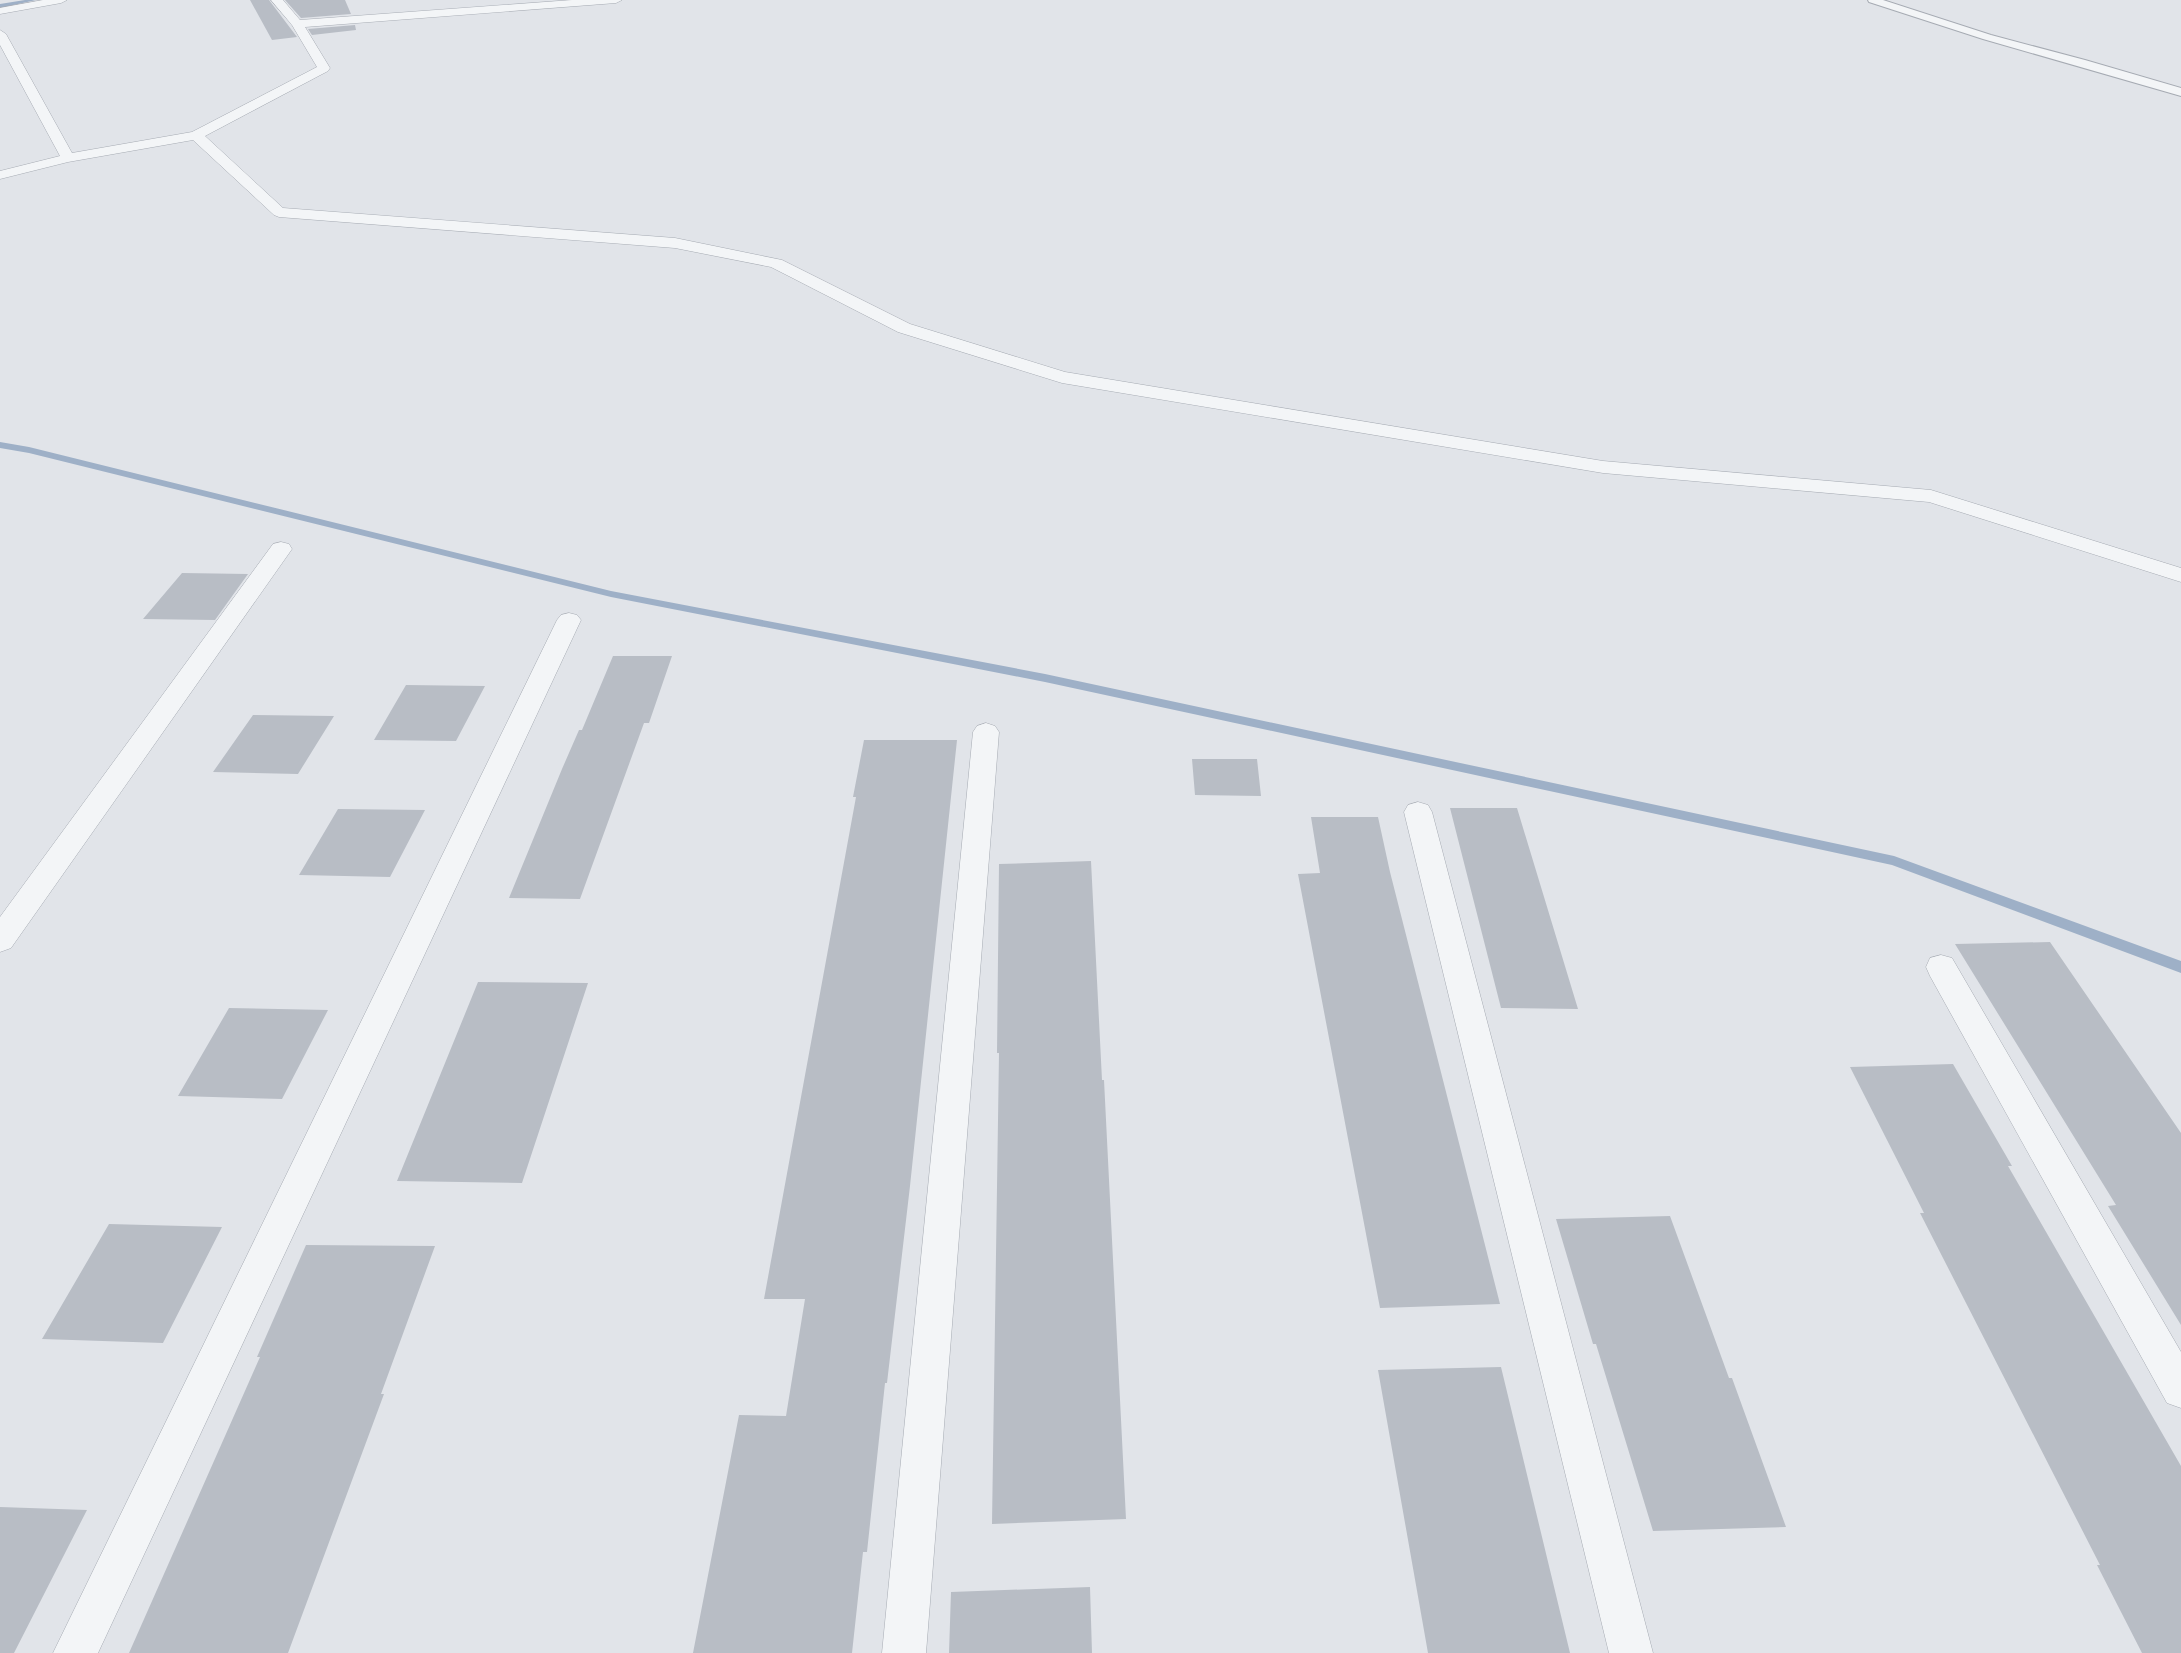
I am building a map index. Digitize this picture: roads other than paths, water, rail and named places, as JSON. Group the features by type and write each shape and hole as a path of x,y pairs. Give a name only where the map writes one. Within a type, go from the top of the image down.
{"street":[{"path":"0,3 13,0"},
{"path":"0,11 42,1 61,0"},
{"path":"0,175 68,158 196,135 324,68 297,24 277,0"},
{"path":"297,24 616,0"},
{"path":"0,34 68,158"},
{"path":"196,135 280,212 675,243 776,263 904,328 1062,376 1603,467 1931,496 2181,575"},
{"path":"0,940 281,549"},
{"path":"76,1653 569,620"},
{"path":"904,1653 986,732"},
{"path":"1418,812 1630,1653"},
{"path":"1941,967 2181,1389"}],"lane":[{"path":"1873,0 1987,37 2081,62 2181,92"}],"waterway":[{"path":"0,6 33,0"},
{"path":"0,445 29,450 611,594 1045,678 1894,861 2181,967"}]}
